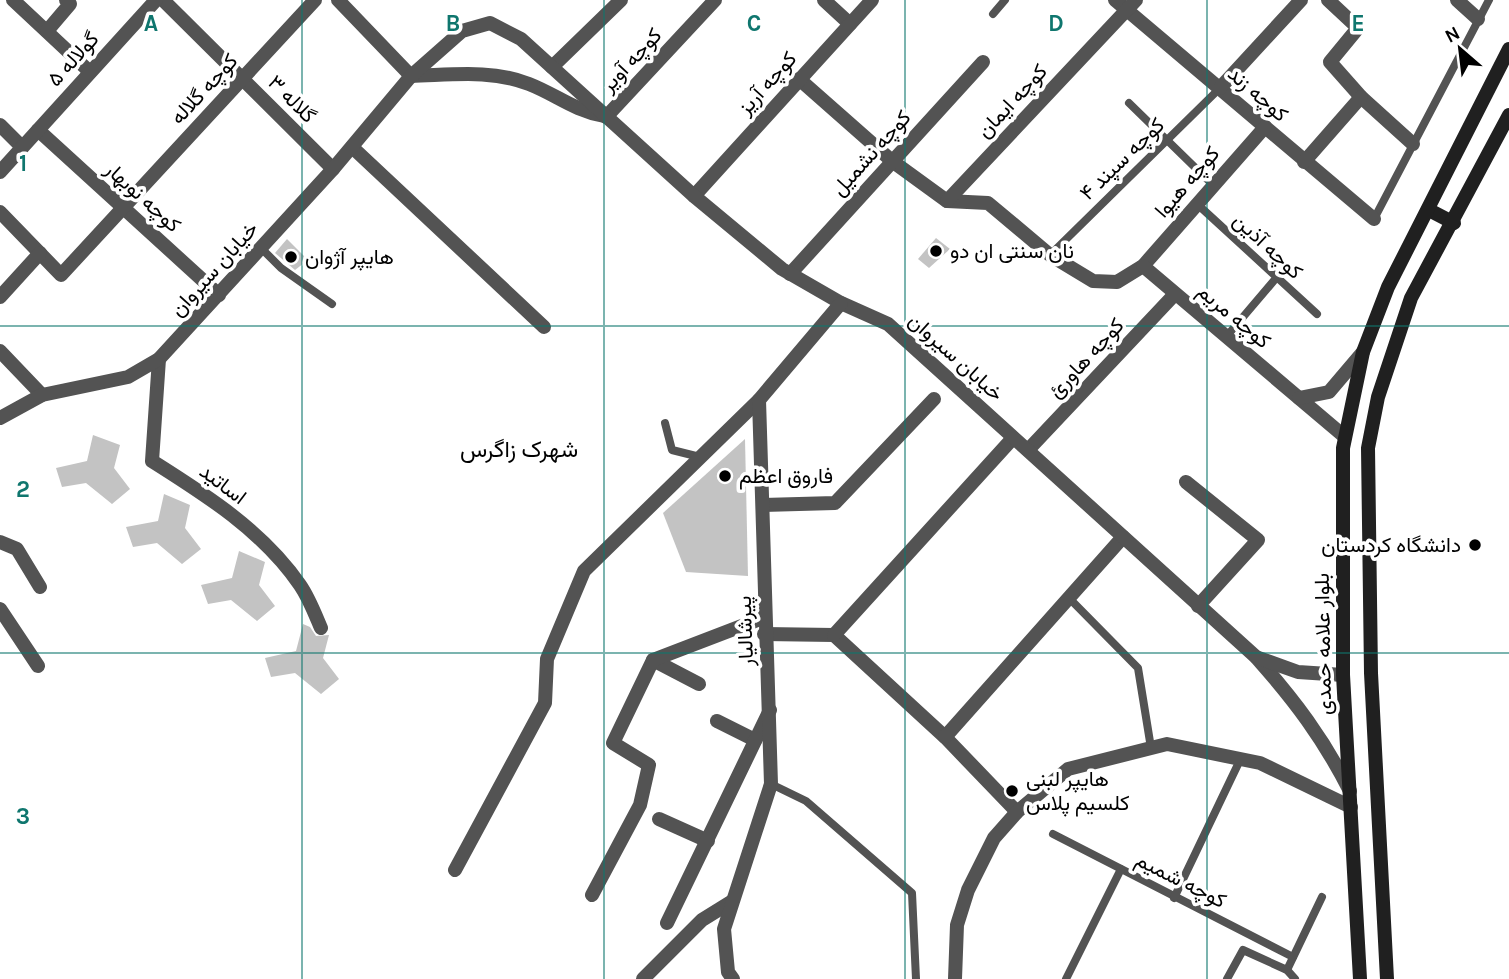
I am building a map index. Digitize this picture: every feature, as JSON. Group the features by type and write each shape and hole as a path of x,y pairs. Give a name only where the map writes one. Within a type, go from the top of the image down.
{"main road":[{"name":"بلوار علامه حمدی","path":"1360,979 1343,675 1341,493 1345,437 1363,352 1388,286 1509,50"},
{"path":"1387,979 1371,673 1368,448 1378,397 1411,298 1454,223 1509,116"},
{"path":"1429,210 1454,223"}],"street":[{"path":"13,0 90,72"},
{"path":"47,32 70,4 66,0"},
{"name":"گولاله ۵","path":"0,172 156,0"},
{"name":"گلاله ۳","path":"163,0 333,169"},
{"name":"کوچه گلاله","path":"40,253 61,275 314,0"},
{"path":"338,0 411,76"},
{"path":"552,67 621,0"},
{"name":"کوچه آویر","path":"606,117 715,0"},
{"path":"824,0 850,24"},
{"name":"کوچه آریز","path":"694,196 872,0"},
{"name":"کوچه زند","path":"1115,0 1131,5 1304,162 1374,219"},
{"path":"1220,88 1301,0"},
{"path":"1328,0 1358,28 1330,62 1361,97 1413,144"},
{"path":"1457,0 1478,19"},
{"name":"کوچه ایمان","path":"947,201 1131,5"},
{"name":"خیابان سیروان","path":"0,418 42,395 128,377 159,359 333,169 411,76 462,31 490,23 521,39 694,196 790,274 841,303 888,324 1256,657"},
{"name":"کوچه نشمیل","path":"790,274 983,62"},
{"name":"خیابان سیروان","path":"411,76 495,74 530,84 582,111 606,117"},
{"path":"799,79 892,161 947,201 988,203 1050,255 1093,281 1116,282 1143,265"},
{"path":"1304,162 1361,97"},
{"path":"0,125 22,147"},
{"name":"کوچه هیوا","path":"1143,265 1265,127"},
{"name":"کوچه نوبهار","path":"38,130 219,295"},
{"path":"352,147 544,327"},
{"path":"0,212 40,253 0,297"},
{"name":"کوچه مریم","path":"1143,265 1345,437"},
{"name":"کوچه هاورئ","path":"1028,450 1175,294"},
{"path":"455,870 545,703 547,659 584,571 703,458 759,400 841,303"},
{"path":"0,351 42,395"},
{"path":"1299,398 1329,392 1363,352"},
{"name":"اساتید","path":"159,359 152,461 208,496 269,547 301,586 321,628"},
{"path":"763,505 835,503 934,399"},
{"name":"پیرشالیار","path":"733,979 728,972 724,929 771,784 770,709 764,635 759,400"},
{"path":"834,635 1013,438"},
{"path":"1185,482 1258,540 1198,606"},
{"path":"945,737 1123,537"},
{"path":"0,542 18,549 40,587"},
{"path":"0,608 38,666"},
{"path":"592,895 640,805 649,765 613,744 653,660 765,617"},
{"path":"764,635 834,635 945,737 1017,812"},
{"path":"1256,657 1298,672 1343,675"},
{"path":"1256,657 1301,707 1328,747 1350,791"},
{"path":"653,660 699,684"},
{"path":"667,923 770,709"},
{"path":"717,721 755,740"},
{"path":"955,979 957,925 968,890 994,838 1017,812 1068,769 1167,744 1260,762 1350,807"},
{"path":"659,819 708,841"},
{"path":"643,979 702,920 732,902"}],"lane":[{"path":"993,14 1005,0"},
{"path":"1374,219 1489,0"},
{"name":"کوچه سپند ۴","path":"1050,255 1220,88"},
{"path":"1129,103 1212,184"},
{"name":"کوچه آذین","path":"1196,203 1317,314"},
{"path":"261,248 281,268 332,304"},
{"path":"1226,337 1277,277"},
{"path":"665,423 672,450 703,458"},
{"path":"1069,598 1138,668 1152,748"},
{"path":"1174,898 1241,758"},
{"path":"771,784 806,801 912,893 916,979"},
{"name":"کوچه شمیم","path":"1053,834 1293,957"},
{"path":"1066,979 1121,869"},
{"path":"1287,970 1322,897"},
{"path":"1227,979 1243,950 1287,970 1294,979"}],"building":[{"name":"نان سنتی ان دو","path":"936,238 950,249 929,268 918,259"},
{"name":"هایپر آژوان","path":"287,239 308,260 295,270 275,253"},
{"path":"93,435 120,445 114,468 130,489 112,504 86,483 62,487 56,468 87,461"},
{"name":"فاروق اعظم","path":"745,439 748,576 686,572 663,513"},
{"path":"164,494 190,505 185,528 201,549 182,564 157,543 133,547 126,527 158,521"},
{"path":"239,551 265,562 259,585 275,606 257,621 231,600 208,604 201,585 232,578"},
{"path":"303,624 310,627 316,636 329,635 323,658 339,679 321,694 295,673 271,677 265,658 296,651"}],"place":[{"name":"نان سنتی ان دو","path":"936,251"},
{"name":"هایپر آژوان","path":"291,257"},
{"name":"فاروق اعظم","path":"725,476"},
{"name":"دانشگاه کردستان","path":"1475,545"},
{"name":"هایپر لبنی کلسیم پلاس","path":"1012,791"}],"district":[{"name":"شهرک زاگرس","path":"519,449"}]}
